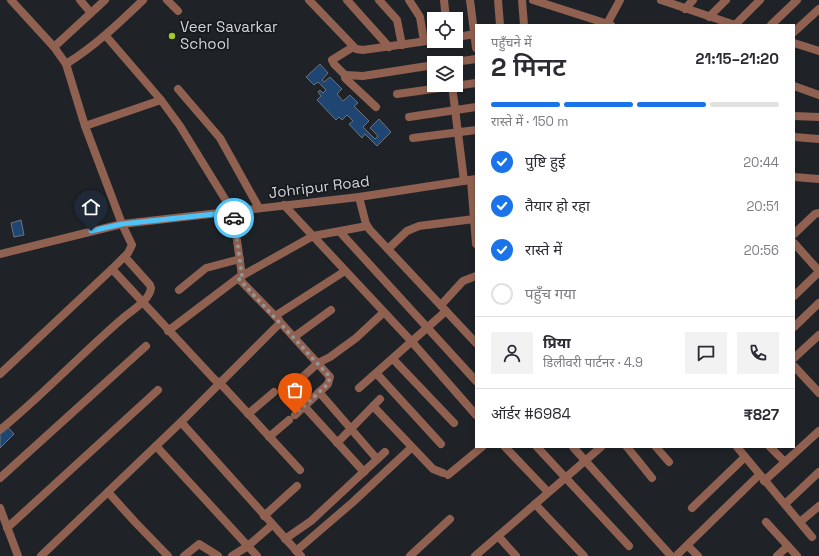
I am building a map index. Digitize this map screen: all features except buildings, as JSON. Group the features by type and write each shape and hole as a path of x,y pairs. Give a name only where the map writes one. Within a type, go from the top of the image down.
{"street":[{"path":"0,374 112,269 125,256 132,245 122,224 85,126 66,64 54,47 11,0"},
{"path":"80,0 91,13"},
{"path":"54,47 105,0"},
{"path":"66,64 106,36 143,0"},
{"path":"167,0 178,11"},
{"path":"309,0 354,47 363,50 427,41"},
{"path":"347,0 389,47"},
{"path":"379,0 397,20 402,45"},
{"path":"409,0 420,17 424,41"},
{"path":"444,0 445,12"},
{"path":"463,36 475,34 470,0"},
{"path":"498,0 500,24"},
{"path":"522,0 524,24"},
{"path":"533,0 605,24"},
{"path":"608,24 620,0"},
{"path":"661,0 732,24"},
{"path":"685,9 693,0"},
{"path":"709,17 726,0"},
{"path":"736,24 760,0"},
{"path":"772,24 797,0"},
{"path":"795,31 819,8"},
{"path":"106,36 161,100 180,126 233,212 240,259 240,277 329,375 331,379 295,414"},
{"path":"795,43 817,48"},
{"path":"354,47 332,60 334,64 346,74 362,76 427,66"},
{"path":"463,61 475,59"},
{"path":"346,74 345,78 376,107"},
{"path":"463,85 475,84"},
{"path":"795,86 819,95"},
{"path":"178,89 220,138 259,208"},
{"path":"397,94 427,90"},
{"path":"453,92 458,132 470,180 475,229"},
{"path":"85,126 161,100"},
{"path":"409,117 475,107"},
{"path":"795,116 819,117"},
{"path":"413,138 475,130"},
{"path":"795,137 819,139"},
{"path":"795,177 819,179"},
{"name":"Johripur Road","path":"0,254 122,224 359,197 470,180"},
{"path":"359,197 367,226 475,342"},
{"path":"284,205 412,342 475,414"},
{"path":"795,233 815,214 819,213"},
{"path":"388,249 407,231 419,226 474,219"},
{"path":"168,331 240,277 313,236 367,226"},
{"path":"340,232 475,380"},
{"path":"795,244 819,272 795,295"},
{"path":"0,430 96,341 142,302 152,288 125,256"},
{"path":"179,290 206,268 240,259"},
{"path":"112,269 168,331 215,380 219,382 300,470"},
{"path":"41,556 181,422 278,319 345,271"},
{"path":"359,388 377,374 428,328 463,281 475,276"},
{"path":"795,326 819,303"},
{"path":"294,337 331,310"},
{"path":"286,392 318,363 349,344 384,312"},
{"path":"795,357 819,335"},
{"path":"0,478 146,346"},
{"path":"393,359 454,424"},
{"path":"795,367 819,393"},
{"path":"377,374 441,444"},
{"path":"7,528 158,390"},
{"path":"248,414 274,392"},
{"path":"319,392 377,459"},
{"path":"337,443 380,399"},
{"path":"304,406 364,472"},
{"path":"373,406 411,448 433,469 446,474 481,448"},
{"path":"269,437 289,420"},
{"path":"181,422 298,553 411,448"},
{"path":"676,556 762,478 785,462 819,430"},
{"path":"156,446 257,556"},
{"path":"506,448 548,492"},
{"path":"538,448 630,546"},
{"path":"574,448 671,556"},
{"path":"475,556 600,448"},
{"path":"628,448 652,478"},
{"path":"657,448 669,462"},
{"path":"738,448 812,537"},
{"path":"771,448 785,462"},
{"path":"285,539 310,521 385,452"},
{"path":"692,508 745,457"},
{"path":"785,504 819,472"},
{"path":"264,516 297,486"},
{"path":"108,492 134,522 168,556"},
{"path":"534,504 584,556"},
{"path":"800,522 819,506"},
{"path":"0,508 18,556"},
{"path":"410,556 450,519"},
{"path":"766,522 798,556"},
{"path":"232,556 248,546 272,525"},
{"path":"498,536 516,556"},
{"path":"184,556 199,544 218,556"},
{"path":"688,546 698,556"},
{"path":"777,556 788,546"}],"way so far":[{"path":"234,218 242,276 238,278 279,320 331,379 328,384 295,414"}],"place":[{"name":"Veer Savarkar School","path":"172,36"}],"route":[{"path":"91,231 122,224 233,212 234,218"}]}
